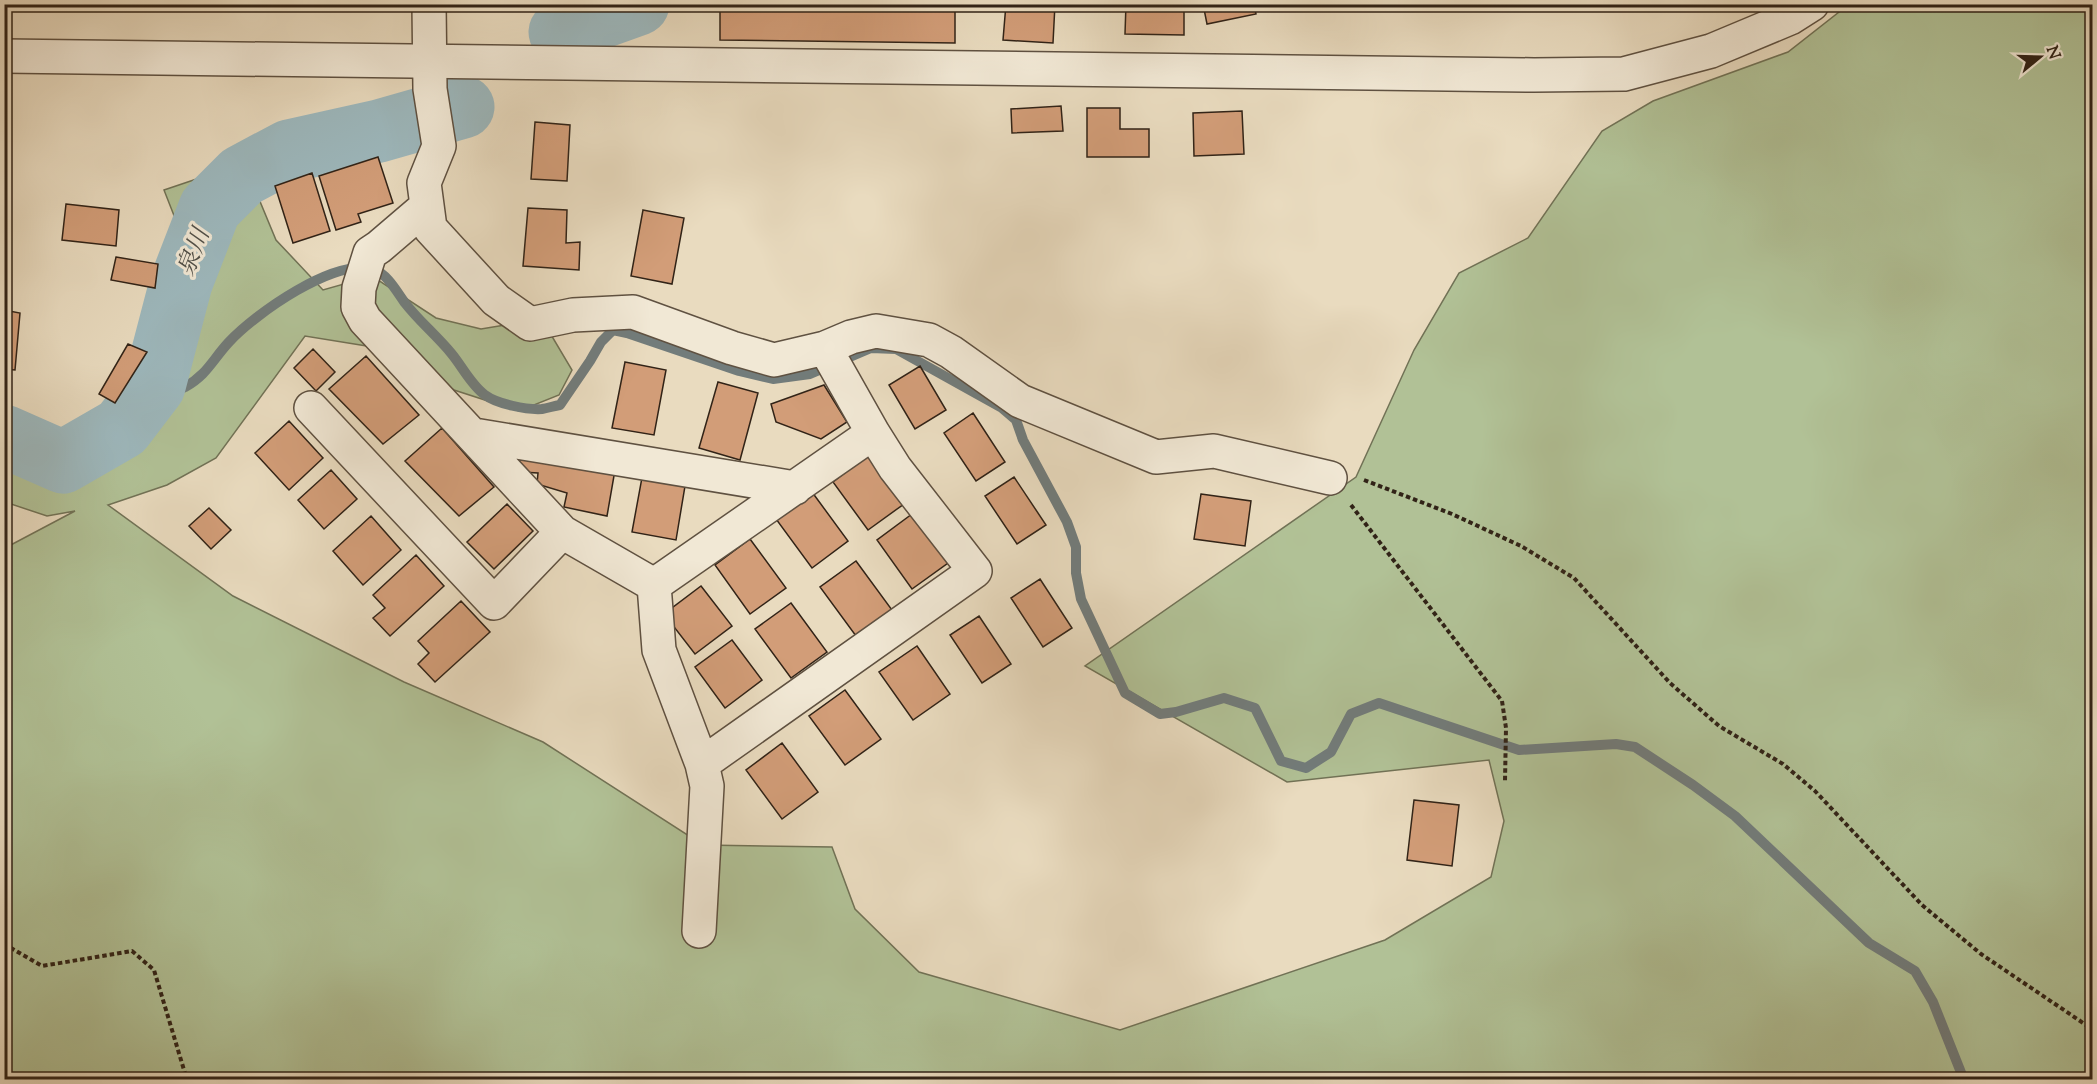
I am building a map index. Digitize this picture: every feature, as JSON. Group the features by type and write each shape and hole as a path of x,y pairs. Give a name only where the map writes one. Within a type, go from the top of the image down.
{"street":[{"path":"429,4 429,76 439,146 424,183 430,228 496,300 530,324 573,315 633,312 732,348 774,360 830,358 851,337 876,331 928,340 951,352 1020,401 1156,457 1214,451 1330,478"},
{"path":"4,56 429,76 1624,74 1711,51 1790,18 1812,4"},
{"path":"427,206 370,253 359,288 358,307 365,320 562,532 654,585"},
{"path":"702,764 975,571 895,468 830,358"},
{"path":"311,408 494,603 562,532"},
{"path":"654,585 873,433"},
{"path":"474,435 795,488"},
{"path":"654,585 659,650 702,764 706,786 699,931"}],"path":[{"path":"1330,478 1356,477 1452,514 1521,546 1574,578 1670,683 1719,726 1783,764 1815,791 1922,905 1981,954 2092,1029"},
{"path":"1330,478 1502,701 1506,728 1505,781"},
{"path":"4,944 42,966 132,951 154,970 188,1080"}],"green space":[{"path":"1848,5 2092,5 2092,1079 5,1079 5,548 75,511 47,516 5,502 4,433 63,462 153,420 178,329 191,259 164,190 244,163 276,240 323,290 372,276 436,318 481,329 505,325 550,333 572,370 559,395 519,411 454,390 379,348 305,336 216,458 167,485 108,505 233,596 404,682 543,742 703,845 832,847 855,909 919,972 1120,1030 1385,940 1491,877 1504,821 1489,760 1287,782 1085,666 1356,477 1414,350 1459,273 1528,238 1602,131 1653,101 1788,52"}],"building":[{"path":"720,4 955,4 955,43 720,40"},
{"path":"1006,4 1055,4 1053,43 1003,40"},
{"path":"1126,4 1184,4 1184,35 1125,34"},
{"path":"1203,4 1254,4 1256,14 1207,24"},
{"path":"1061,106 1063,131 1012,133 1011,109"},
{"path":"1087,108 1120,108 1120,129 1149,129 1149,157 1087,157"},
{"path":"1242,111 1244,154 1194,156 1193,113"},
{"path":"535,122 570,125 567,181 531,179"},
{"path":"378,157 393,203 358,214 361,222 336,230 319,176"},
{"path":"312,173 330,231 293,243 275,186"},
{"path":"66,204 119,210 116,246 62,240"},
{"path":"528,208 567,210 566,243 580,242 579,270 523,266"},
{"path":"643,210 684,218 672,284 631,276"},
{"path":"116,257 158,264 155,288 111,280"},
{"path":"4,310 20,313 15,370 4,369"},
{"path":"128,344 147,352 115,403 99,394"},
{"path":"313,349 335,372 316,391 294,368"},
{"path":"366,356 419,415 383,444 329,389"},
{"path":"625,362 666,370 654,435 612,428"},
{"path":"920,366 946,410 915,429 889,385"},
{"path":"718,382 758,393 740,460 699,448"},
{"path":"824,385 847,422 821,439 776,422 771,404"},
{"path":"973,413 1005,462 976,481 944,433"},
{"path":"289,421 323,458 289,490 255,453"},
{"path":"442,428 494,487 459,516 405,461"},
{"path":"519,450 615,470 607,516 564,507 567,493 537,484 538,473 520,472"},
{"path":"868,455 904,504 868,530 833,482"},
{"path":"331,470 357,499 324,529 298,500"},
{"path":"643,472 686,480 676,540 632,532"},
{"path":"1014,477 1046,525 1017,544 985,496"},
{"path":"812,492 848,541 812,568 776,519"},
{"path":"1201,494 1251,501 1245,546 1194,539"},
{"path":"507,504 533,531 494,569 467,542"},
{"path":"209,508 231,530 211,549 189,526"},
{"path":"912,514 948,563 912,589 877,540"},
{"path":"371,516 401,550 363,585 333,551"},
{"path":"750,539 786,588 750,614 715,565"},
{"path":"416,555 444,586 390,636 373,618 385,608 373,595"},
{"path":"856,561 892,610 856,636 820,587"},
{"path":"1040,579 1072,628 1043,647 1011,598"},
{"path":"701,586 732,626 695,654 664,614"},
{"path":"461,601 490,632 435,682 418,664 429,653 418,641"},
{"path":"791,603 827,652 791,678 755,629"},
{"path":"979,616 1011,664 982,683 950,635"},
{"path":"732,640 762,680 725,708 695,667"},
{"path":"917,646 950,694 913,720 879,672"},
{"path":"845,690 881,739 845,765 809,716"},
{"path":"782,743 818,792 782,819 746,770"},
{"path":"1414,800 1459,805 1452,866 1407,860"}],"waterway":[{"name":"泉川","path":"560,32 638,4"},
{"name":"泉川","path":"4,436 63,462 122,428 154,386 181,283 210,208 242,176 289,151 379,131 463,107"},
{"path":"149,392 172,391 185,387 204,372 241,330 276,303 319,279 339,271 359,268 375,270 388,279 410,310 451,353 480,391 504,404 521,407 542,409 560,405 601,342 613,330 739,371 773,379 810,374 871,348 896,349 1002,408 1016,420 1023,440 1067,522 1076,547 1076,573 1081,599 1125,693 1160,714 1176,712 1224,698 1255,708 1281,761 1306,768 1331,752 1351,714 1379,703 1519,750 1616,744 1635,747 1735,816 1869,943 1915,971 1933,1002 1964,1080"}]}
